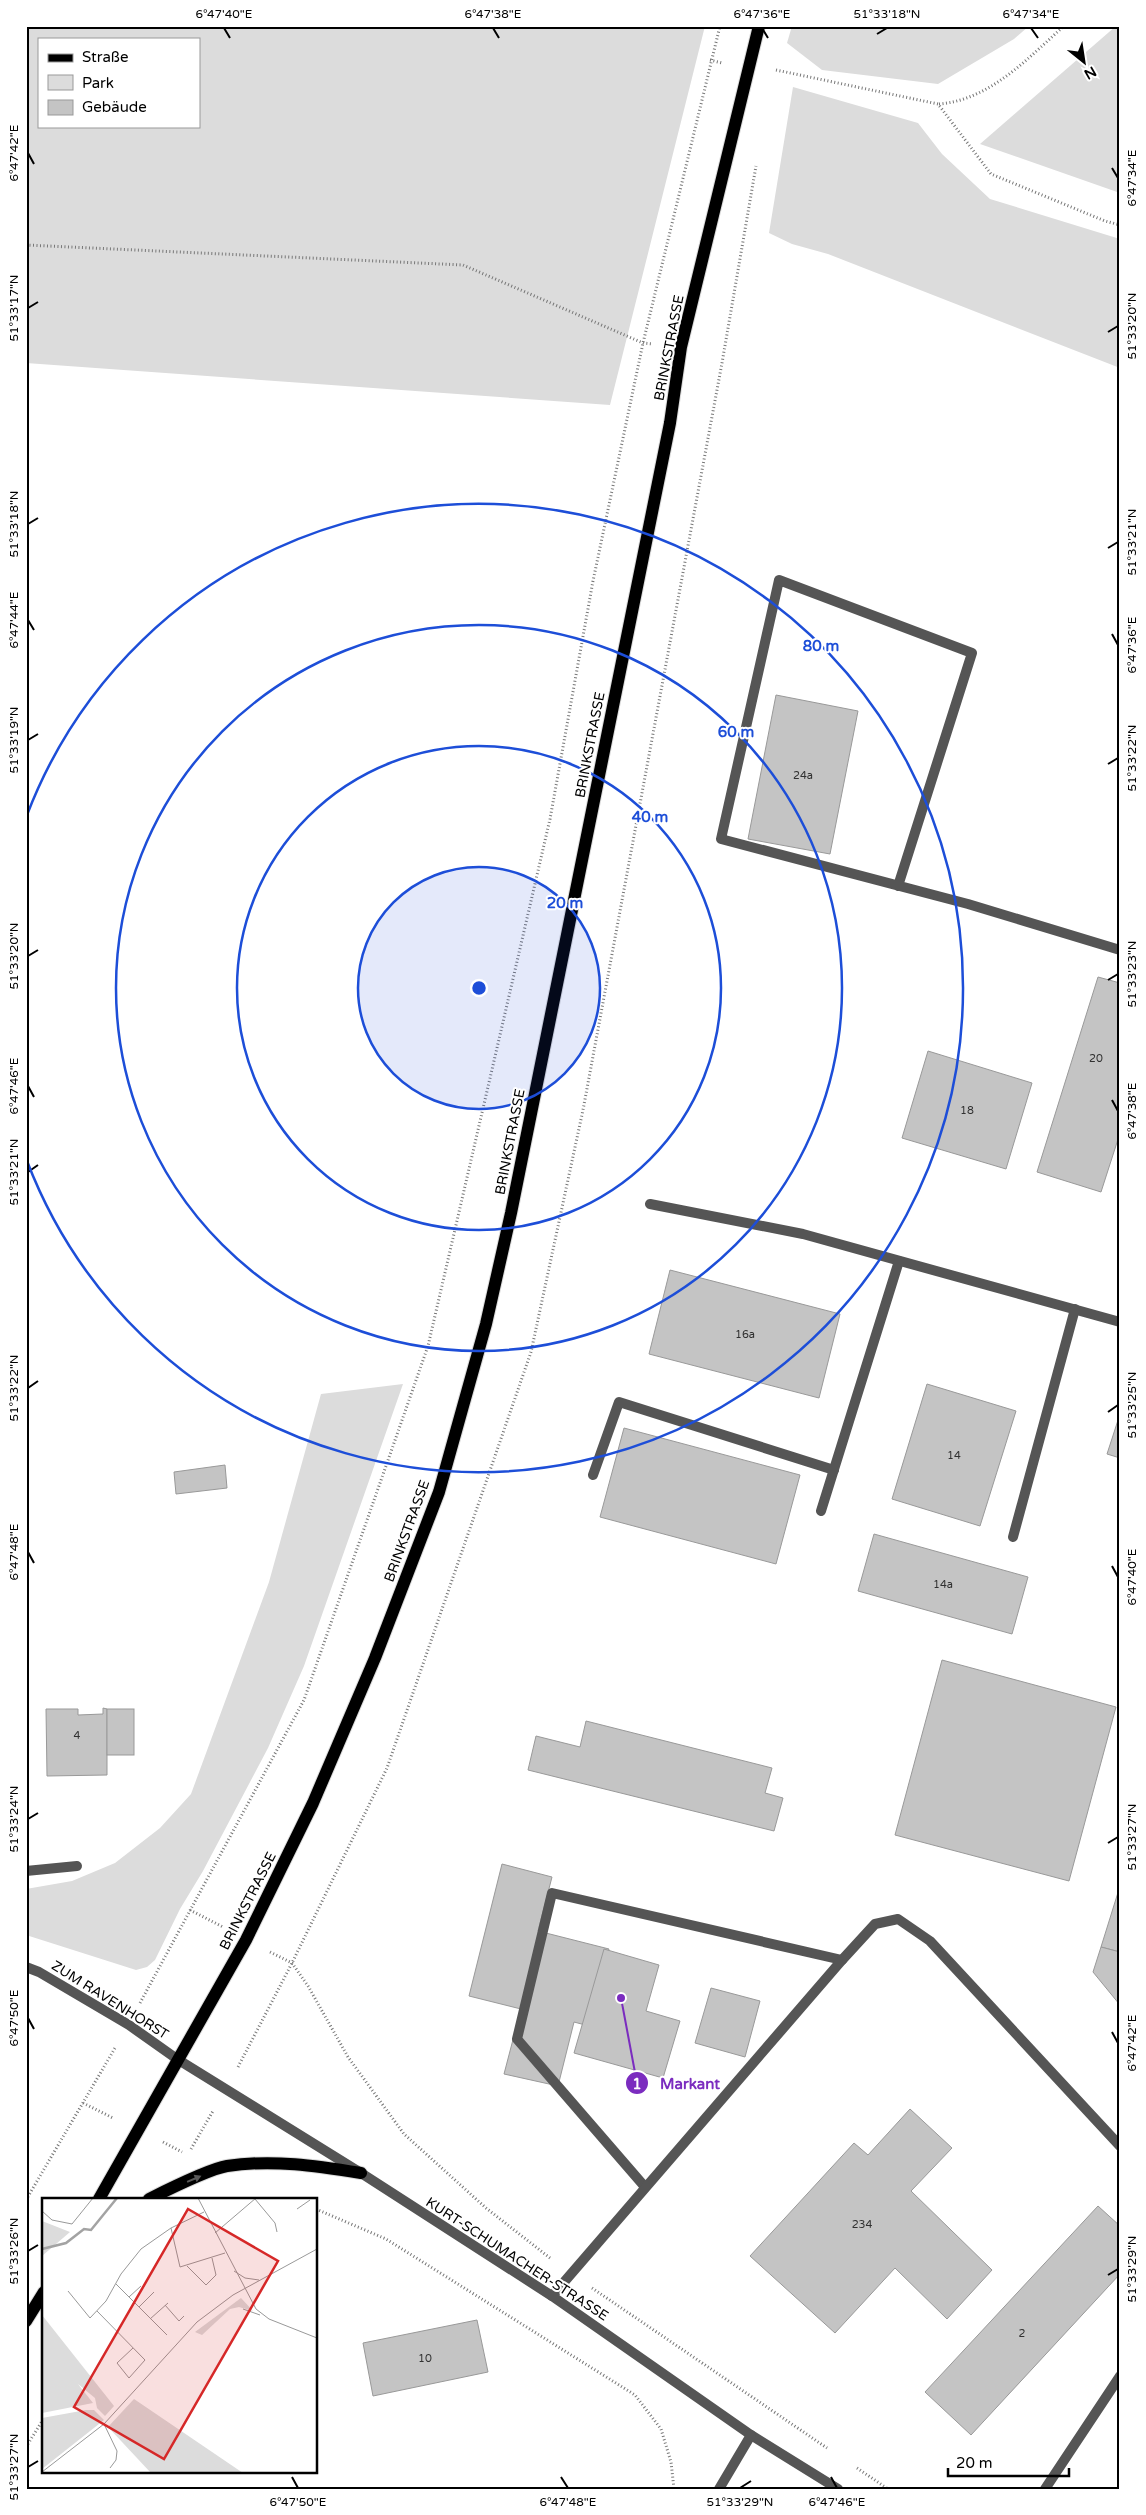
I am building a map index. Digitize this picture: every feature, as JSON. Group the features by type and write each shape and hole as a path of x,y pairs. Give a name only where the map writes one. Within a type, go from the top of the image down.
{"main road":[{"name":"BRINKSTRASSE","path":"100,2198 246,1940 313,1803 379,1649 439,1492 486,1324 511,1213 668,432 681,347 759,26"},
{"path":"151,2198 226,2166 270,2163 304,2164 361,2173"},
{"path":"26,2321 42,2295"}],"street":[{"path":"898,886 972,653 779,580 721,839 898,886 1120,950"},
{"path":"650,1204 803,1234 1120,1322"},
{"path":"821,1511 900,1261"},
{"path":"1013,1537 1075,1310"},
{"path":"593,1475 619,1402 834,1470"},
{"path":"29,1871 77,1866"},
{"path":"645,2186 517,2039 552,1893 842,1960"},
{"path":"552,2296 645,2186 875,1924 898,1919 930,1941 1120,2146"},
{"name":"ZUM RAVENHORST","path":"26,1967 39,1972 129,2025 177,2059"},
{"name":"KURT-SCHUMACHER-STRASSE","path":"177,2059 361,2173 552,2296 751,2435 838,2489"},
{"path":"1045,2489 1120,2376"},
{"path":"719,2489 751,2435"}],"path":[{"path":"26,2200 129,2025 304,1700 428,1346 550,820 593,581 643,343 710,60 720,26"},
{"path":"710,60 749,72 773,69 938,104 954,102 982,91 1011,73 1064,26"},
{"path":"938,104 991,174 1105,221 1120,225"},
{"path":"26,245 463,265 643,343 681,347"},
{"path":"190,1910 292,1963 308,1986 348,2058 404,2134 486,2208 570,2273 833,2452"},
{"path":"318,2211 386,2239 635,2394 661,2429 671,2462 674,2489"},
{"path":"26,2447 42,2421"},
{"path":"849,2463 888,2489"}],"green space":[{"path":"26,26 705,26 610,405 26,363"},
{"path":"792,26 1029,26 1014,39 938,84 822,70 787,43"},
{"path":"1116,26 1120,26 1120,193 980,144"},
{"path":"793,87 918,123 942,154 990,199 1120,239 1120,368 828,254 792,244 769,233"},
{"path":"403,1384 304,1666 268,1748 203,1871 180,1909 155,1960 147,1967 136,1970 26,1935 26,1889 72,1881 115,1863 160,1828 191,1794 269,1582 321,1394"}],"building":[{"path":"776,695 858,711 830,854 748,839"},
{"path":"1098,977 1120,983 1120,1133 1101,1192 1037,1172"},
{"path":"928,1051 1032,1083 1006,1169 902,1138"},
{"path":"670,1270 840,1314 819,1398 649,1354"},
{"path":"927,1384 1016,1411 980,1526 892,1499"},
{"path":"1120,1414 1120,1458 1107,1454"},
{"path":"624,1428 800,1475 776,1564 600,1517"},
{"path":"225,1465 227,1488 176,1494 174,1472"},
{"path":"874,1534 1028,1577 1012,1634 858,1591"},
{"path":"942,1660 1116,1707 1069,1881 895,1835"},
{"path":"103,1708 107,1709 107,1775 47,1776 46,1709 78,1709 78,1715 103,1714"},
{"path":"107,1709 134,1709 134,1755 107,1755"},
{"path":"586,1721 772,1768 765,1793 783,1798 774,1831 528,1770 536,1736 580,1747"},
{"path":"502,1864 552,1877 538,1931 609,1949 589,2026 574,2022 558,2086 504,2074 521,2009 469,1996"},
{"path":"1120,1886 1120,1952 1101,1947"},
{"path":"1101,1947 1120,1952 1120,2005 1093,1972"},
{"path":"604,1949 659,1965 646,2011 680,2021 663,2078 574,2053"},
{"path":"711,1988 760,2001 745,2057 695,2043"},
{"path":"910,2109 952,2148 911,2191 992,2270 947,2319 895,2268 835,2333 750,2256 854,2143 868,2155"},
{"path":"1098,2206 1120,2226 1120,2274 971,2435 925,2392"},
{"path":"477,2320 488,2372 373,2396 363,2343"}],"place":[{"name":"Markant","path":"621,1998"}]}
